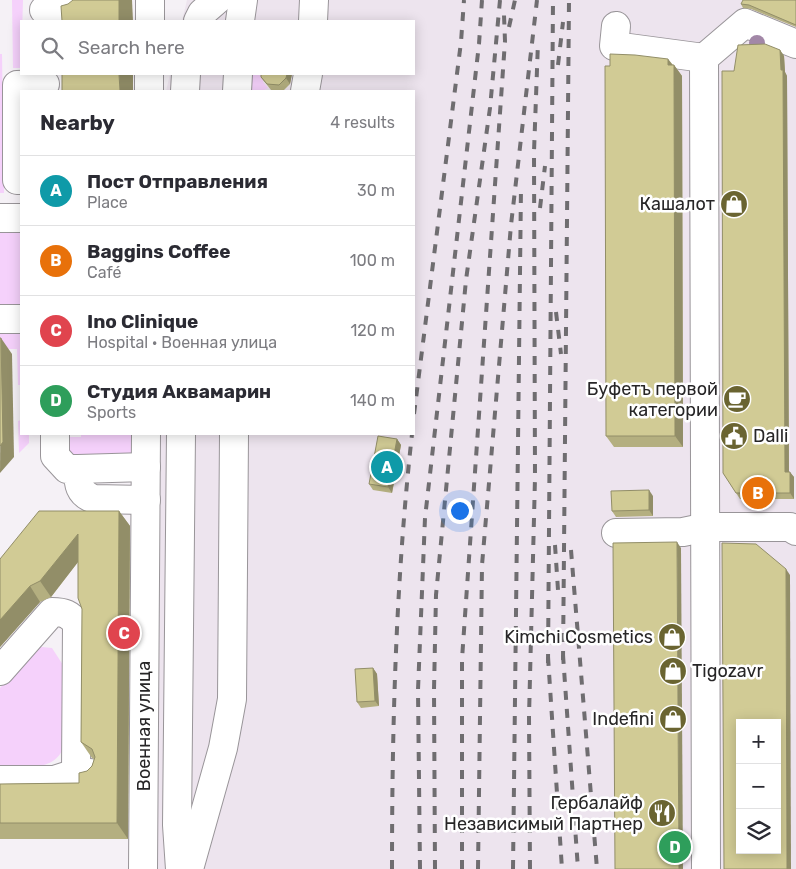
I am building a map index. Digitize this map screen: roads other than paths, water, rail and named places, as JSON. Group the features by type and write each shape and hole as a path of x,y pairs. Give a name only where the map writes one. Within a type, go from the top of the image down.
{"street":[{"path":"150,0 150,20"},
{"path":"198,20 202,13 217,0"},
{"path":"240,20 243,0"},
{"path":"313,20 314,0"},
{"path":"44,10 75,10"},
{"path":"616,26 614,46 704,58 744,23 796,44"},
{"path":"704,58 707,527 706,869"},
{"path":"149,75 149,90"},
{"path":"185,90 186,75"},
{"path":"237,90 238,75"},
{"path":"305,90 308,75"},
{"path":"20,180 17,180 17,85 46,83"},
{"path":"0,218 20,218"},
{"path":"0,319 20,319"},
{"path":"54,435 55,456 78,484 81,492 87,497 94,499 146,500"},
{"name":"Военная улица","path":"143,869 139,773 146,435"},
{"path":"180,869 177,825 181,435"},
{"path":"189,869 223,748 232,699 234,435"},
{"path":"64,467 146,468"},
{"path":"616,533 683,532 707,527 790,527 796,531"},
{"path":"0,671 52,612 61,612 71,616 77,624 83,773 54,780 0,780"}],"railway":[{"path":"415,406 461,42 464,0"},
{"path":"420,869 418,690 425,518 479,44 482,0"},
{"path":"435,869 434,690 436,595 466,280 490,108 500,0"},
{"path":"509,27 515,0"},
{"path":"478,869 482,565 511,225 537,0"},
{"path":"548,663 553,0"},
{"path":"563,660 569,0"},
{"path":"462,869 462,659 505,41 504,15"},
{"path":"558,65 563,22"},
{"path":"530,869 529,717 535,478 534,152 538,42"},
{"path":"540,208 545,166"},
{"path":"513,869 521,187"},
{"path":"556,312 561,354"},
{"path":"392,869 396,651 402,543 412,435"},
{"path":"555,545 558,590"},
{"path":"571,550 597,869"},
{"path":"563,655 578,869"},
{"path":"548,657 562,869"}],"place":[{"name":"Кашалот","path":"734,204"},
{"name":"Буфетъ первой категории","path":"737,399"},
{"name":"Dalli","path":"734,436"},
{"name":"Пост Отправления","path":"387,467"},
{"name":"Baggins Coffee","path":"758,493"},
{"name":"Ino Clinique","path":"124,633"},
{"name":"Kimchi Cosmetics","path":"672,637"},
{"name":"Tigozavr","path":"673,671"},
{"name":"Indefini","path":"673,719"},
{"name":"Гербалайф Независимый Партнер","path":"662,813"},
{"name":"Студия Аквамарин","path":"675,847"}]}
